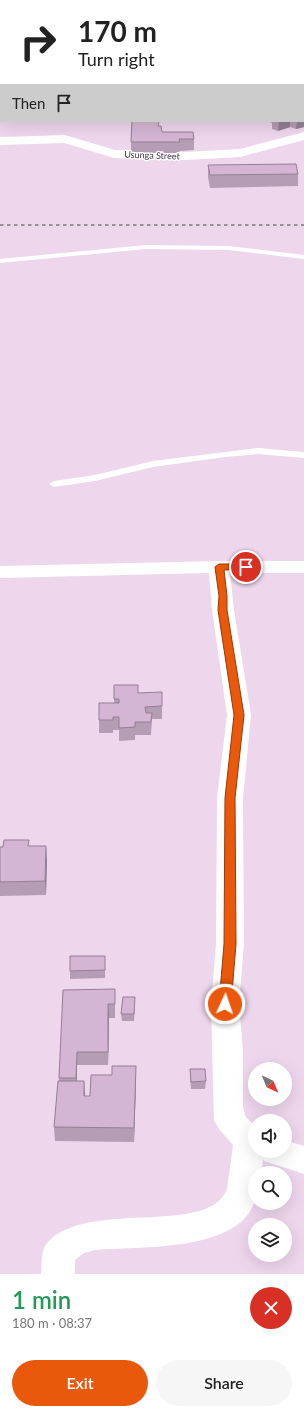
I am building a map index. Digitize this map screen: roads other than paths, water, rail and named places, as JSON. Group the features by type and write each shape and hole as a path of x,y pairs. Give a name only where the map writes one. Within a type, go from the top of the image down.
{"street":[{"name":"Usunga Street","path":"0,141 65,139 114,154 186,156 240,153 304,136"},
{"path":"219,567 223,596 223,610 239,715 230,798 230,944 225,1004 228,1050 228,1106 230,1120 240,1133 248,1138"},
{"path":"4,569 304,567"},
{"path":"292,1156 304,1160"},
{"path":"58,1274 59,1253 69,1243 80,1238 122,1232 191,1228 222,1218 237,1203 255,1158"}],"lane":[{"path":"0,261 152,247 228,248 304,258"},
{"path":"54,484 95,478 153,464 225,454 258,451 304,455"}],"railway":[{"path":"0,225 304,225"}]}
